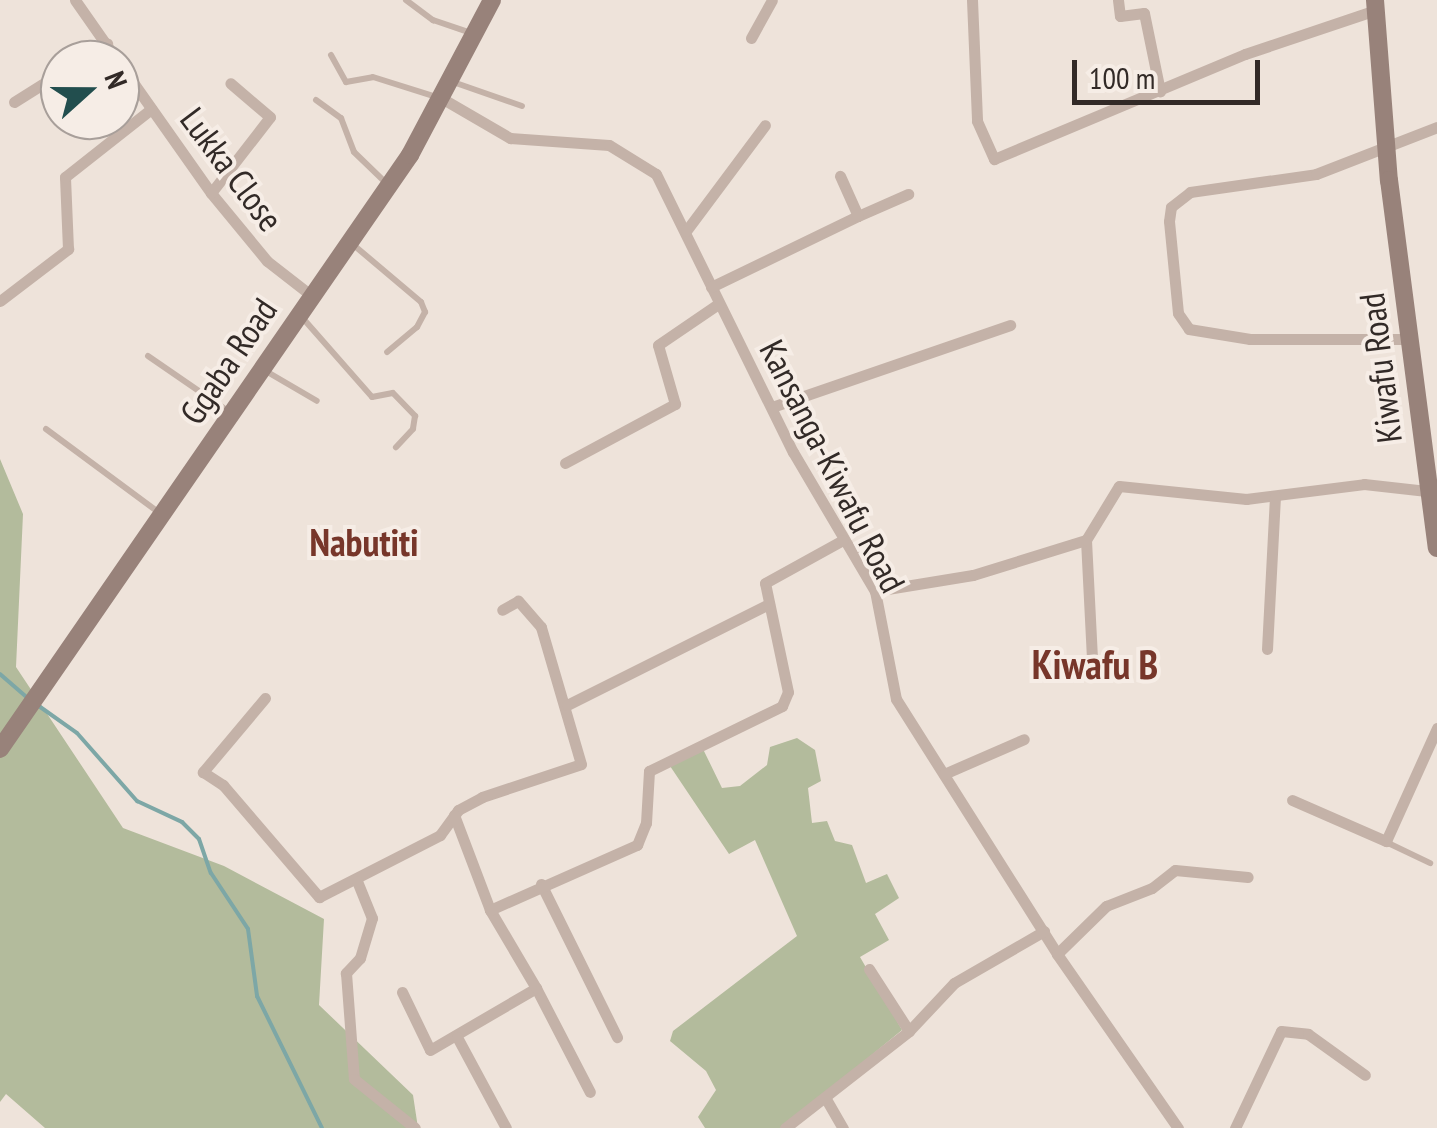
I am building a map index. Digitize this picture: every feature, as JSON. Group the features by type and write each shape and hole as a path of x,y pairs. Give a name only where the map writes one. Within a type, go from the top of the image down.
{"main road":[{"name":"Ggaba Road","path":"0,749 388,186 443,99 478,36 492,0"},
{"name":"Kiwafu Road","path":"1375,5 1385,148 1437,548"}],"street":[{"name":"Lukka Close","path":"75,0 103,40"},
{"path":"751,38 772,0"},
{"path":"972,0 976,121 990,157 1375,5"},
{"path":"1118,0 1120,16 1144,13 1160,91"},
{"path":"210,193 270,117 230,83"},
{"path":"14,102 40,86"},
{"name":"Lukka Close","path":"140,93 210,193 268,261 312,296"},
{"name":"Kansanga-Kiwafu Road","path":"443,99 520,140 586,142 630,154 656,174 718,304 874,591 889,684 1057,954 1178,1128"},
{"path":"0,301 68,249 65,177 151,109"},
{"path":"686,231 765,125"},
{"path":"1411,339 1200,334 1178,313 1168,220 1178,199 1234,184 1316,174 1437,126"},
{"path":"840,176 858,216"},
{"path":"711,287 908,194"},
{"path":"565,463 675,404 658,345 718,304"},
{"path":"772,406 1010,326"},
{"path":"1092,658 1086,540 1119,486 1275,496 1364,484 1427,491"},
{"path":"1268,649 1275,496"},
{"path":"490,910 541,884 637,845 646,823 645,779 656,766 787,701 764,590 770,576 844,540"},
{"path":"874,591 973,575 1086,540"},
{"path":"265,698 204,772 223,785 320,897 357,881 440,834 454,815 500,789 579,767 567,706 536,617 514,600 502,610"},
{"path":"567,706 769,604"},
{"path":"1292,800 1386,841 1437,728"},
{"path":"944,774 1024,739"},
{"path":"454,815 490,910 590,1092"},
{"path":"1057,954 1106,906 1152,888 1175,870 1248,877"},
{"path":"357,881 372,918 360,958 346,973 354,1079 415,1128"},
{"path":"541,884 617,1037"},
{"path":"785,1128 909,1030 954,983 1044,930"},
{"path":"869,969 909,1030"},
{"path":"402,992 430,1050 536,988"},
{"path":"1236,1128 1281,1031 1308,1034 1365,1076"},
{"path":"456,1037 506,1128"},
{"path":"826,1099 843,1128"}],"lane":[{"path":"406,0 434,20 478,36"},
{"path":"331,55 346,82 372,78 443,99"},
{"path":"452,82 522,106"},
{"path":"316,100 341,118 354,152 388,186"},
{"path":"350,242 422,302 417,327 386,352"},
{"path":"300,314 372,396 393,392 415,416 413,429 396,447"},
{"path":"148,356 232,413"},
{"path":"262,369 316,401"},
{"path":"46,429 162,515"},
{"path":"1386,841 1430,863"}],"green space":[{"path":"0,459 23,514 16,667 123,828 224,866 324,919 319,1005 413,1095 418,1128 45,1128 6,1094 0,1102"},
{"path":"797,738 815,750 821,781 808,788 812,823 827,821 835,841 852,845 866,883 887,874 899,898 875,914 889,940 860,957 902,1030 783,1128 705,1128 698,1117 716,1090 706,1071 670,1041 673,1031 797,936 755,840 729,854 670,766 703,749 722,788 740,786 767,765 770,747"}],"waterway":[{"path":"0,674 28,698"},
{"path":"36,704 77,733 137,801 182,822 199,839 211,873 248,929 257,996 322,1128"}],"district":[{"name":"Nabutiti","path":"364,542"},
{"name":"Kiwafu B","path":"1095,664"}]}
